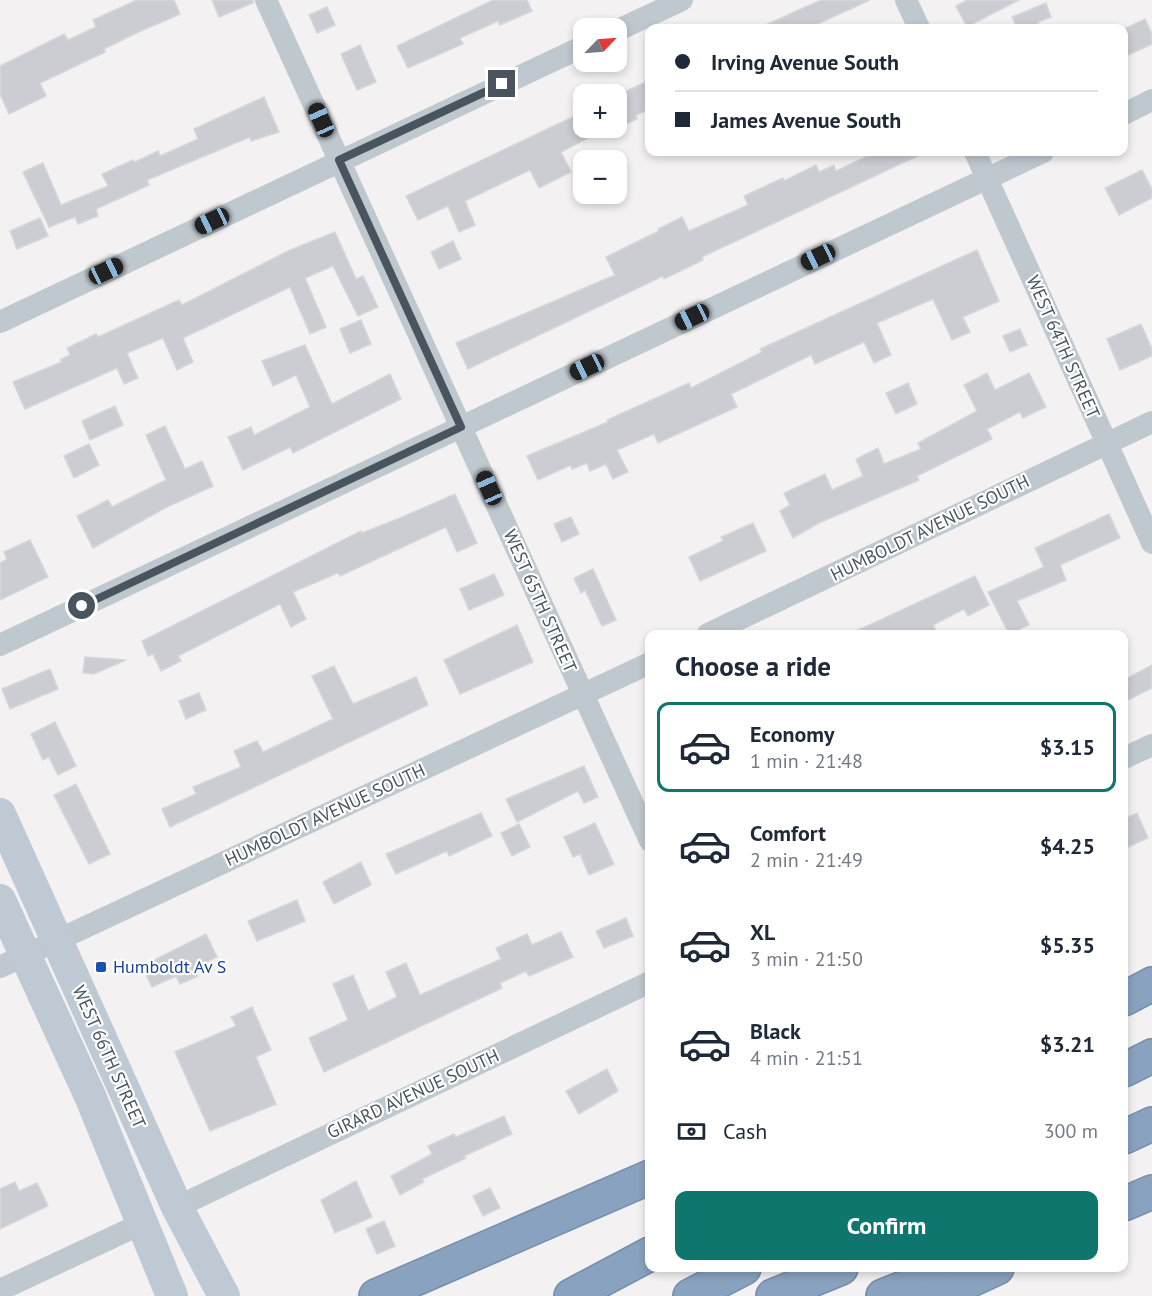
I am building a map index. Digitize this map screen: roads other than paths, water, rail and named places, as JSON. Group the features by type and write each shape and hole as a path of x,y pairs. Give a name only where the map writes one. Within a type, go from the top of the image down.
{"highway":[{"path":"1128,987 1152,984"},
{"path":"1128,997 1152,984"},
{"path":"1128,1069 1152,1056"},
{"path":"1128,1135 1152,1124"},
{"path":"1128,1146 1152,1137"},
{"path":"376,1296 645,1179"},
{"path":"1128,1202 1152,1192"},
{"path":"571,1296 645,1257"},
{"path":"690,1296 736,1272"},
{"path":"773,1296 831,1272"},
{"path":"883,1296 944,1272"},
{"path":"936,1296 988,1272"}],"main road":[{"name":"WEST 66TH STREET","path":"0,814 177,1207 224,1296"},
{"name":"WEST 66TH STREET","path":"0,900 13,961 90,1096 172,1296"}],"street":[{"name":"WEST 65TH STREET","path":"266,0 645,830"},
{"path":"627,26 682,0"},
{"path":"906,0 917,24"},
{"path":"0,322 573,51"},
{"path":"1128,112 1152,100"},
{"name":"WEST 64TH STREET","path":"977,156 1152,543"},
{"path":"0,645 1034,156"},
{"name":"HUMBOLDT AVENUE SOUTH","path":"716,630 1152,422"},
{"name":"HUMBOLDT AVENUE SOUTH","path":"13,961 645,665"},
{"path":"1128,756 1152,745"},
{"name":"GIRARD AVENUE SOUTH","path":"177,1207 645,984"},
{"path":"0,1290 141,1224"}],"place":[{"name":"Humboldt Av S","path":"101,967"}]}
